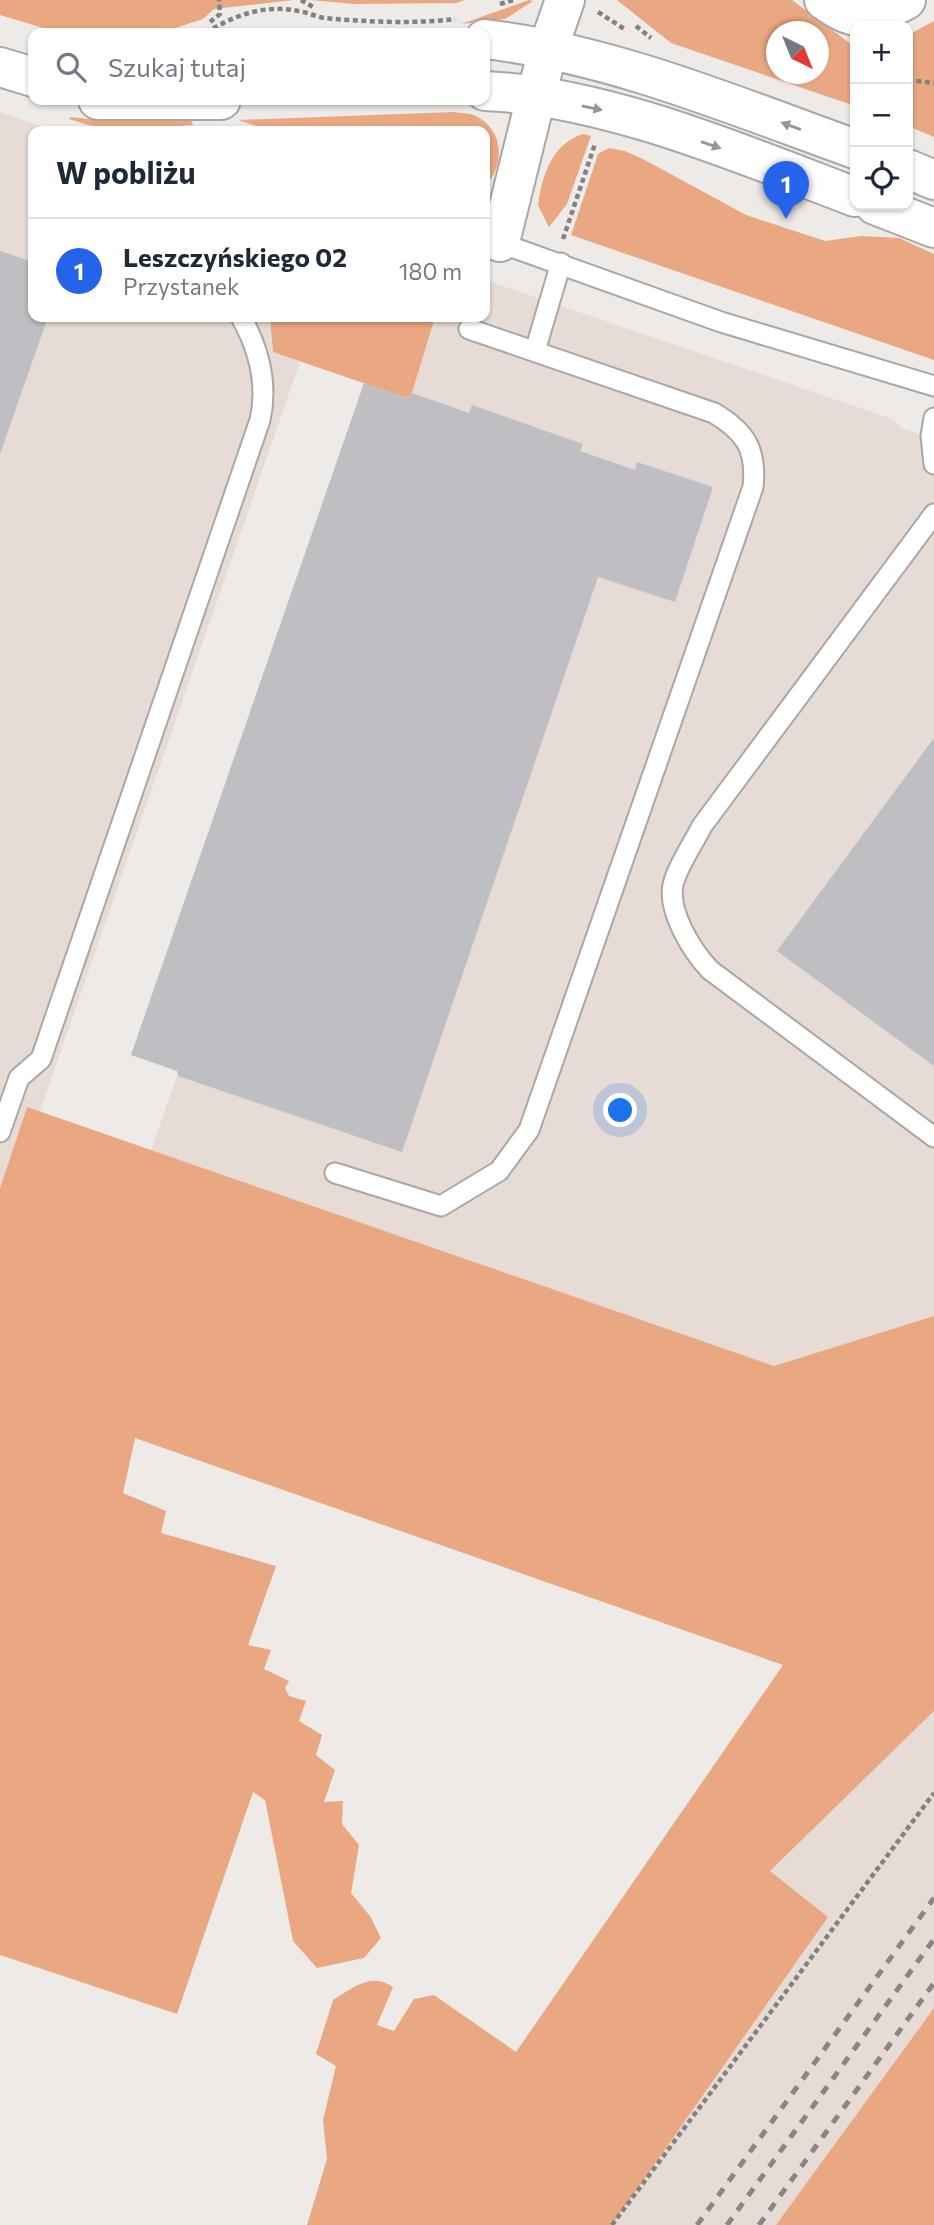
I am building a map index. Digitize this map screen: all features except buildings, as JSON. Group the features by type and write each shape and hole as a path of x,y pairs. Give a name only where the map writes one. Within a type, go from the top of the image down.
{"street":[{"path":"492,240 565,0"},
{"path":"824,0 844,15 859,19 906,0"},
{"path":"477,22 548,49 622,68 850,147"},
{"path":"490,91 537,96 646,123 850,195"},
{"path":"913,171 934,180"},
{"path":"888,210 934,228"}],"lane":[{"path":"492,240 721,322 934,386"},
{"path":"535,351 558,262"},
{"path":"0,1132 19,1078 41,1059 260,420 264,399 259,359 255,343 244,322"},
{"path":"335,1173 441,1206 499,1171 529,1130 752,487 755,465 747,441 732,424 714,413 469,329"},
{"path":"934,418 931,436 934,464"},
{"path":"934,514 702,826 673,883 679,922 692,951 710,970 934,1137"}],"path":[{"path":"210,22 220,13 219,0"},
{"path":"302,0 313,7"},
{"path":"215,28 230,19 271,9 300,11 323,18 477,22 513,0"},
{"path":"913,81 934,83"},
{"path":"558,262 596,141 600,138"},
{"path":"611,2225 934,1793"}],"shaded area":[{"path":"0,0 294,0 214,9 203,19 175,28 43,28 0,15"},
{"path":"310,0 465,0 456,3 353,4"},
{"path":"529,0 533,1 505,19 461,24"},
{"path":"617,0 792,0 820,21 766,21 766,76 671,43"},
{"path":"934,21 934,137 913,128 913,32"},
{"path":"829,28 850,43 850,104 791,84 829,84"},
{"path":"0,112 41,126 28,126 28,322 270,322 273,352 300,362 40,1111 27,1107 0,1188"},
{"path":"454,112 476,116 489,126 256,126 238,120"},
{"path":"69,119 191,120 193,125 94,126"},
{"path":"490,128 499,150 496,169 491,179"},
{"path":"583,134 591,136 567,204 549,227 538,205 546,172 563,145"},
{"path":"609,148 643,159 746,215 825,241 861,236 899,238 934,254 934,360 571,235 598,154"},
{"path":"490,282 892,419 903,429 934,438 934,1316 774,1366 151,1151 412,393 433,322 490,322"},
{"path":"270,322 433,322 412,393 407,398 273,352"},
{"path":"27,1107 774,1366 934,1316 934,1711 770,1871 828,1917 612,2225 307,2225 327,2159 323,2120 336,2066 316,2054 333,2000 370,1981 393,1987 377,2025 394,2031 414,1999 434,1995 516,2052 783,1665 135,1438 123,1493 166,1511 161,1533 276,1566 248,1645 271,1650 264,1669 289,1681 285,1688 289,1696 306,1701 299,1721 322,1735 316,1755 335,1770 324,1802 343,1801 342,1824 359,1845 351,1893 370,1916 381,1938 364,1958 317,1968 293,1941 265,1800 253,1792 177,2014 0,1955 0,1188"},
{"path":"934,1711 934,2225 612,2225 828,1917 770,1871"},
{"path":"934,2008 934,2225 776,2225"}],"railway":[{"path":"697,2225 934,1898"},
{"path":"727,2225 934,1939"},
{"path":"759,2225 934,1983"}],"place":[{"name":"Leszczyńskiego 02","path":"786,219"}]}
